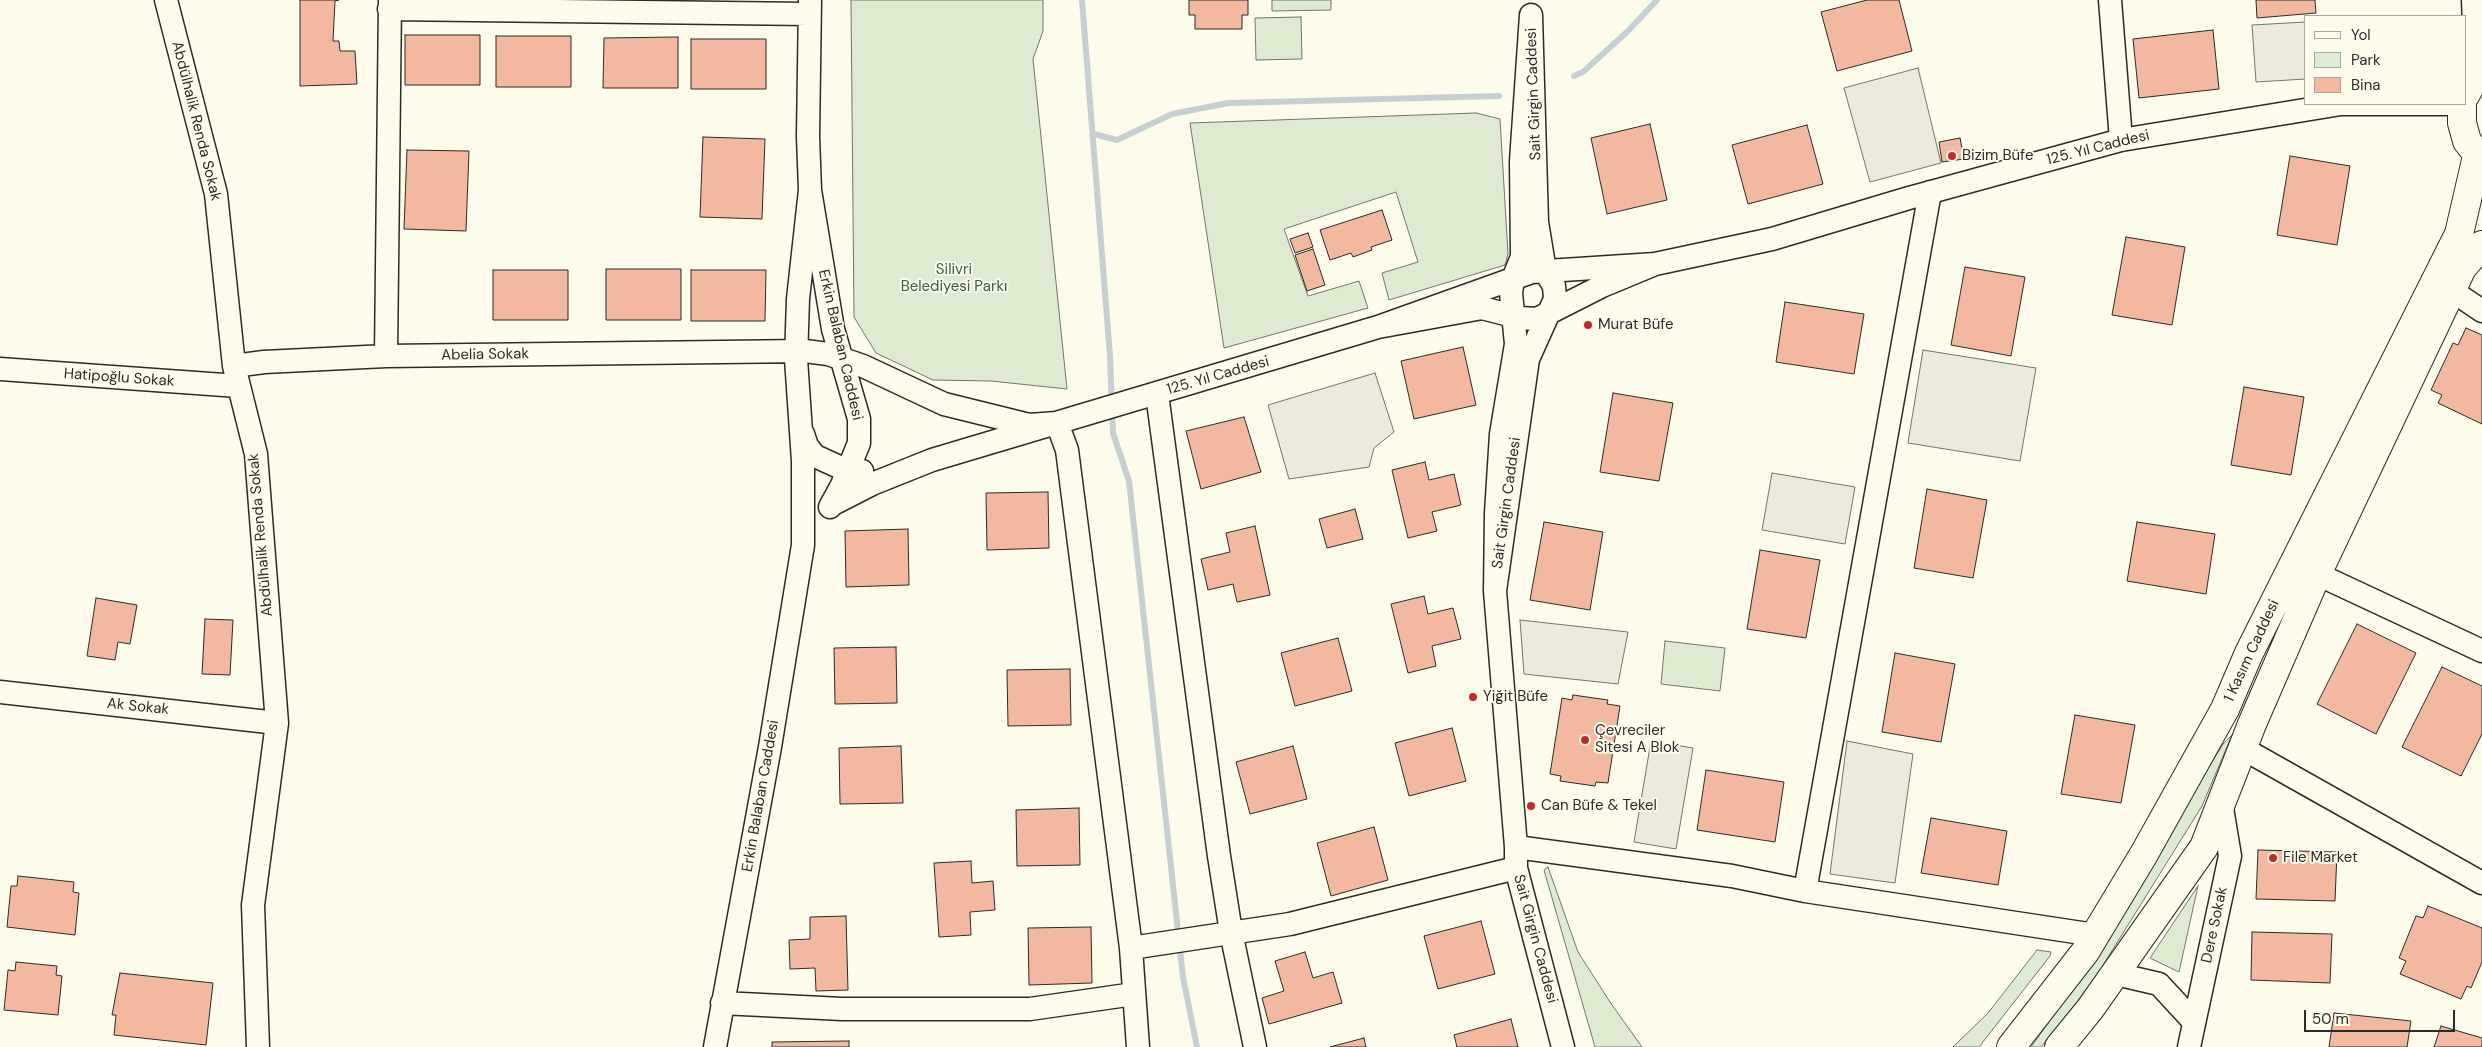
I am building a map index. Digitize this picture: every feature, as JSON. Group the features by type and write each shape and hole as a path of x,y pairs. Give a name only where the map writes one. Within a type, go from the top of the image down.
{"main road":[{"path":"2462,105 2462,123 2467,141 2480,158 2470,239"},
{"name":"1 Kasım Caddesi","path":"2059,1047 2116,974 2204,847 2247,736 2317,574 2457,279 2470,239"},
{"name":"1 Kasım Caddesi","path":"2011,1047 2084,952 2144,854 2225,709 2249,653 2470,239"}],"street":[{"name":"Abdülhalik Renda Sokak","path":"166,0 216,194 236,376 256,454 277,723 252,905 258,1047"},
{"path":"2110,0 2121,140"},
{"path":"2473,0 2475,80"},
{"path":"386,356 390,5 810,7"},
{"name":"Erkin Balaban Caddesi","path":"803,545 814,522 831,505 859,443 859,419 852,351 827,297 810,190 808,137 810,7"},
{"name":"Sait Girgin Caddesi","path":"1495,591 1528,359 1555,299 1554,286 1545,271 1537,222 1531,8"},
{"name":"Sait Girgin Caddesi","path":"1531,8 1520,161 1522,257 1513,278 1512,316 1516,344 1501,434 1496,513 1495,591 1516,858 1563,1047"},
{"name":"125. Yıl Caddesi","path":"1057,423 1378,327 1532,272 1655,264 1772,239 1930,192 2121,140 2335,105"},
{"name":"Erkin Balaban Caddesi","path":"715,1047 769,756 803,545 801,431 796,350 798,299 810,190"},
{"path":"1806,891 1930,192"},
{"name":"125. Yıl Caddesi","path":"1378,327 1482,308 1512,316 1537,319 1602,286 1655,264"},
{"path":"2457,279 2482,311"},
{"path":"737,352 796,350 828,354 853,362 944,404 1029,425 1057,423"},
{"name":"Abelia Sokak","path":"236,376 264,362 386,356 737,352"},
{"path":"737,352 780,361 791,367 798,384"},
{"name":"Hatipoğlu Sokak","path":"0,370 236,376"},
{"path":"1157,394 1232,932 1255,1047"},
{"path":"831,505 872,484 932,460 1057,423"},
{"path":"1057,423 1067,450 1131,948 1138,1047"},
{"path":"801,431 807,446 815,456 848,471 870,470 932,460"},
{"path":"2317,574 2482,651"},
{"name":"Ak Sokak","path":"0,692 277,723"},
{"path":"2225,709 2247,736 2482,883"},
{"name":"Dere Sokak","path":"2189,1047 2230,856 2221,802"},
{"path":"1131,948 1290,924 1516,858 1732,876 1806,891 2095,935"},
{"path":"2116,974 2159,984 2194,1022"},
{"path":"722,1003 842,1008 1030,1009 1134,994"}],"green space":[{"name":"Silivri Belediyesi Parkı","path":"851,0 1043,0 1043,31 1033,59 1067,389 991,381 933,380 876,353 854,317"},
{"path":"1272,0 1331,0 1331,10 1272,11"},
{"path":"1301,17 1302,59 1256,60 1255,18"},
{"path":"1476,113 1500,119 1508,254 1505,265 1389,300 1382,273 1418,262 1396,192 1284,229 1308,296 1359,281 1368,308 1224,348 1190,123"},
{"path":"1665,641 1725,648 1720,691 1661,684"},
{"path":"2232,735 2202,806 2092,983 2041,1047 2031,1047 2081,978 2223,744"},
{"path":"1548,867 1578,952 1642,1047 1595,1047 1544,870"},
{"path":"2198,886 2179,972 2150,958"},
{"path":"2037,950 2051,952 2050,956 1979,1047 1953,1047 1988,1013"}],"shaded area":[{"path":"2304,22 2304,79 2256,82 2252,25"},
{"path":"1918,68 1941,163 1870,182 1844,88"},
{"path":"1923,350 2036,368 2020,461 1908,443"},
{"path":"1375,373 1394,432 1374,448 1369,467 1289,479 1268,405"},
{"path":"1772,473 1855,487 1845,544 1762,530"},
{"path":"1520,620 1628,632 1618,684 1524,674"},
{"path":"1651,741 1693,748 1676,849 1634,842"},
{"path":"1847,741 1913,754 1895,883 1830,874"}],"building":[{"path":"300,0 339,0 335,1 333,41 339,41 340,51 355,51 357,84 300,86"},
{"path":"1189,0 1248,0 1248,15 1242,15 1242,29 1195,29 1195,15 1189,15"},
{"path":"1867,0 1899,0 1912,51 1837,71 1821,12"},
{"path":"2256,0 2315,0 2316,13 2257,18"},
{"path":"2213,30 2219,89 2139,98 2133,39"},
{"path":"405,35 480,35 480,85 405,85"},
{"path":"496,36 571,36 571,87 496,87"},
{"path":"678,37 678,88 603,88 604,38"},
{"path":"691,39 766,39 766,89 691,89"},
{"path":"1650,124 1667,200 1607,214 1591,138"},
{"path":"1807,125 1823,184 1748,204 1732,145"},
{"path":"703,137 765,139 762,219 700,217"},
{"path":"1960,138 1964,159 1942,162 1939,142"},
{"path":"407,150 469,151 466,231 404,229"},
{"path":"2290,156 2350,166 2337,245 2277,235"},
{"path":"1382,210 1392,240 1371,247 1372,250 1353,257 1351,253 1330,260 1320,230"},
{"path":"1308,233 1313,247 1295,253 1290,239"},
{"path":"2126,237 2185,247 2172,325 2112,315"},
{"path":"1313,249 1325,285 1307,291 1295,255"},
{"path":"1965,267 2025,277 2011,356 1951,345"},
{"path":"606,269 681,269 681,320 606,320"},
{"path":"493,270 568,270 568,320 493,320"},
{"path":"691,270 766,270 765,321 691,321"},
{"path":"1785,302 1864,314 1854,374 1776,362"},
{"path":"2466,328 2482,335 2482,424 2438,403 2442,395 2431,390 2453,343 2458,345"},
{"path":"1463,347 1476,405 1414,419 1401,361"},
{"path":"2244,387 2304,397 2291,475 2231,465"},
{"path":"1613,393 1673,403 1659,481 1600,472"},
{"path":"1244,417 1261,472 1201,489 1186,431"},
{"path":"1425,462 1429,480 1454,474 1461,505 1432,512 1437,531 1408,538 1392,470"},
{"path":"1927,489 1987,500 1973,578 1914,568"},
{"path":"1048,492 1049,548 987,550 986,493"},
{"path":"1355,509 1363,539 1327,548 1319,519"},
{"path":"1544,522 1603,532 1590,610 1530,600"},
{"path":"2137,522 2215,534 2206,594 2127,581"},
{"path":"1255,526 1270,595 1237,602 1233,584 1208,590 1201,559 1230,552 1226,533"},
{"path":"908,529 909,585 846,587 845,531"},
{"path":"1760,550 1820,560 1806,638 1747,629"},
{"path":"1424,596 1428,614 1453,608 1461,639 1432,646 1436,666 1408,673 1391,604"},
{"path":"96,598 137,605 130,644 118,642 115,660 87,656"},
{"path":"205,619 233,620 230,675 202,674"},
{"path":"2357,624 2416,653 2376,734 2317,704"},
{"path":"1338,638 1352,691 1295,706 1281,653"},
{"path":"896,647 897,703 835,704 834,648"},
{"path":"1895,653 1955,664 1941,742 1882,732"},
{"path":"2442,667 2482,686 2482,734 2461,776 2402,747"},
{"path":"1070,669 1071,725 1008,726 1007,670"},
{"name":"Çevreciler Sitesi A Blok","path":"1573,695 1608,700 1607,704 1620,706 1608,783 1596,782 1595,786 1560,781 1561,776 1550,774 1562,698 1572,700"},
{"path":"2075,715 2135,725 2121,803 2061,794"},
{"path":"1452,728 1466,781 1409,796 1395,743"},
{"path":"901,746 903,803 840,804 839,748"},
{"path":"1293,746 1307,799 1250,814 1236,762"},
{"path":"1706,770 1784,782 1775,842 1697,830"},
{"path":"1079,808 1080,865 1017,866 1016,810"},
{"path":"1931,818 2007,831 1998,885 1921,873"},
{"path":"1374,827 1388,880 1331,896 1317,843"},
{"path":"2258,850 2337,852 2335,901 2256,899"},
{"path":"971,861 972,883 993,881 995,910 970,912 971,935 939,937 934,863"},
{"path":"18,876 74,882 73,892 79,893 75,935 7,927 11,886 17,886"},
{"path":"2428,906 2482,928 2482,962 2471,988 2467,986 2461,999 2400,974 2406,961 2399,958 2416,916 2423,918"},
{"path":"846,916 848,990 816,991 815,968 790,969 789,940 810,939 810,917"},
{"path":"1481,921 1495,974 1438,989 1424,936"},
{"path":"1091,927 1092,983 1029,985 1028,928"},
{"path":"2252,932 2332,934 2330,983 2251,980"},
{"path":"1305,952 1313,978 1333,972 1342,1003 1269,1024 1262,998 1284,991 1275,961"},
{"path":"16,962 57,966 56,975 62,976 58,1015 4,1010 8,970 15,971"},
{"path":"120,973 213,983 206,1045 114,1035 116,1015 112,1015"},
{"path":"2334,1013 2411,1021 2407,1047 2329,1047"},
{"path":"1511,1019 1518,1047 1457,1047 1454,1035"},
{"path":"2441,1026 2482,1038 2482,1047 2434,1047"},
{"path":"1364,1038 1366,1047 1330,1047"},
{"path":"849,1041 849,1047 772,1047 772,1042"}],"waterway":[{"path":"1082,0 1110,356 1113,433 1129,481 1183,977 1197,1047"},
{"path":"1574,76 1583,72 1628,31 1657,0"},
{"path":"1094,134 1117,140 1172,114 1228,103 1499,96"}],"place":[{"name":"Bizim Büfe","path":"1952,156"},
{"name":"Murat Büfe","path":"1588,325"},
{"name":"Yiğit Büfe","path":"1473,697"},
{"name":"Çevreciler Sitesi A Blok","path":"1585,740"},
{"name":"Can Büfe & Tekel","path":"1531,806"},
{"name":"File Market","path":"2273,858"}]}
